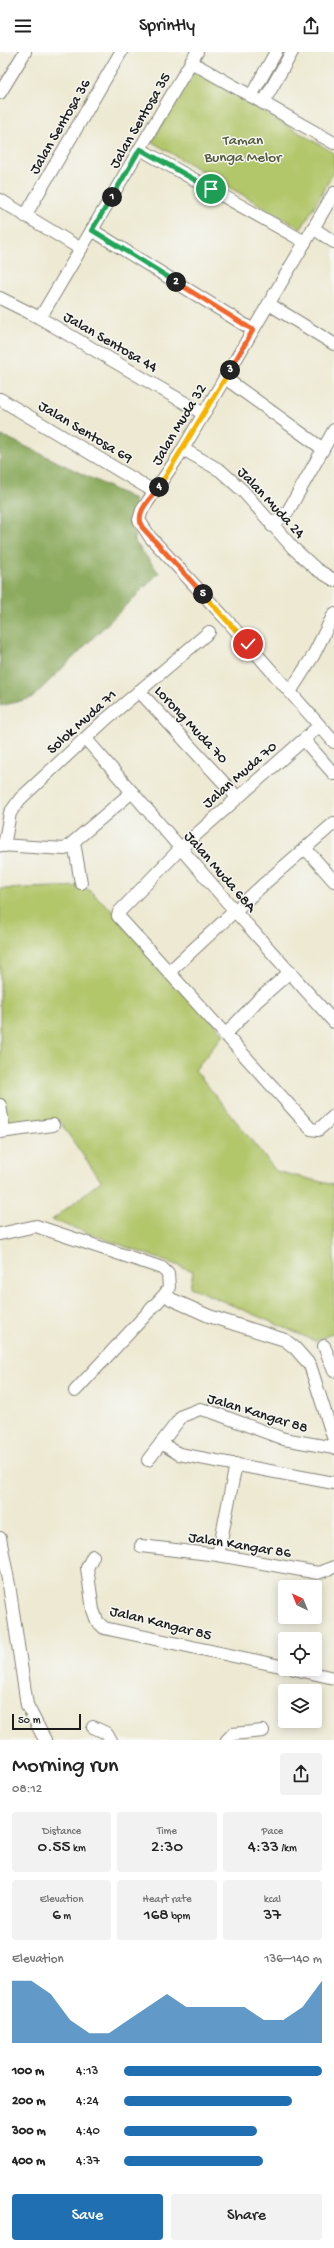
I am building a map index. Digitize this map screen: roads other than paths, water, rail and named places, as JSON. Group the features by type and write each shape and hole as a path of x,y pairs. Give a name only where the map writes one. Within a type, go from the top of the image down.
{"street":[{"path":"0,93 25,52"},
{"name":"Jalan Sentosa 36","path":"25,216 121,52"},
{"path":"251,96 276,52"},
{"path":"262,103 292,52"},
{"name":"Jalan Sentosa 35","path":"40,318 194,57 262,103 334,143"},
{"path":"140,149 305,242"},
{"name":"Jalan Muda 32","path":"290,692 142,527 139,520 140,514 183,449 334,193"},
{"path":"0,200 81,249"},
{"path":"314,228 334,242"},
{"path":"92,230 253,330"},
{"name":"Jalan Sentosa 44","path":"0,298 40,318 204,414"},
{"path":"269,304 334,344"},
{"path":"225,378 323,449"},
{"name":"Jalan Sentosa 69","path":"0,399 155,492"},
{"path":"272,526 288,511 334,430"},
{"name":"Jalan Muda 24","path":"183,449 221,471 243,490 292,548 316,569 334,580"},
{"path":"334,614 313,656 290,692 334,742"},
{"name":"Solok Muda 71","path":"2,846 10,813 14,805 139,691 207,634"},
{"name":"Lorong Muda 70","path":"139,691 237,797"},
{"name":"Jalan Muda 70","path":"169,972 120,918 119,912 181,848 319,726"},
{"name":"Jalan Muda 68A","path":"86,739 235,911 334,1022"},
{"path":"304,740 334,774"},
{"path":"2,846 64,849 132,792"},
{"path":"334,823 169,972 225,1036 311,1129 318,1130 334,1116"},
{"path":"74,842 81,883"},
{"path":"305,848 334,881"},
{"path":"225,1036 257,1001 290,972"},
{"path":"0,1105 2,1132 53,1126"},
{"path":"0,1234 36,1226 162,1268 168,1274 169,1287 166,1294 75,1391"},
{"path":"166,1294 171,1299 209,1316 286,1340 310,1365 334,1440"},
{"path":"324,1346 334,1371"},
{"name":"Jalan Kangar 88","path":"148,1460 182,1416 200,1409 212,1412 284,1439 334,1448"},
{"path":"161,1443 180,1454 334,1483"},
{"path":"218,1555 236,1464"},
{"path":"1,1545 5,1586 27,1705 45,1740"},
{"name":"Jalan Kangar 86","path":"141,1546 218,1555 318,1573 334,1566"},
{"name":"Jalan Kangar 85","path":"93,1556 87,1568 93,1610 97,1620 104,1628 278,1665"},
{"path":"322,1675 334,1678"},
{"path":"93,1727 106,1733 111,1740"},
{"path":"227,1740 233,1734 263,1731"}],"park label":[{"name":"Taman Bunga Melor","path":"243,148"}]}
